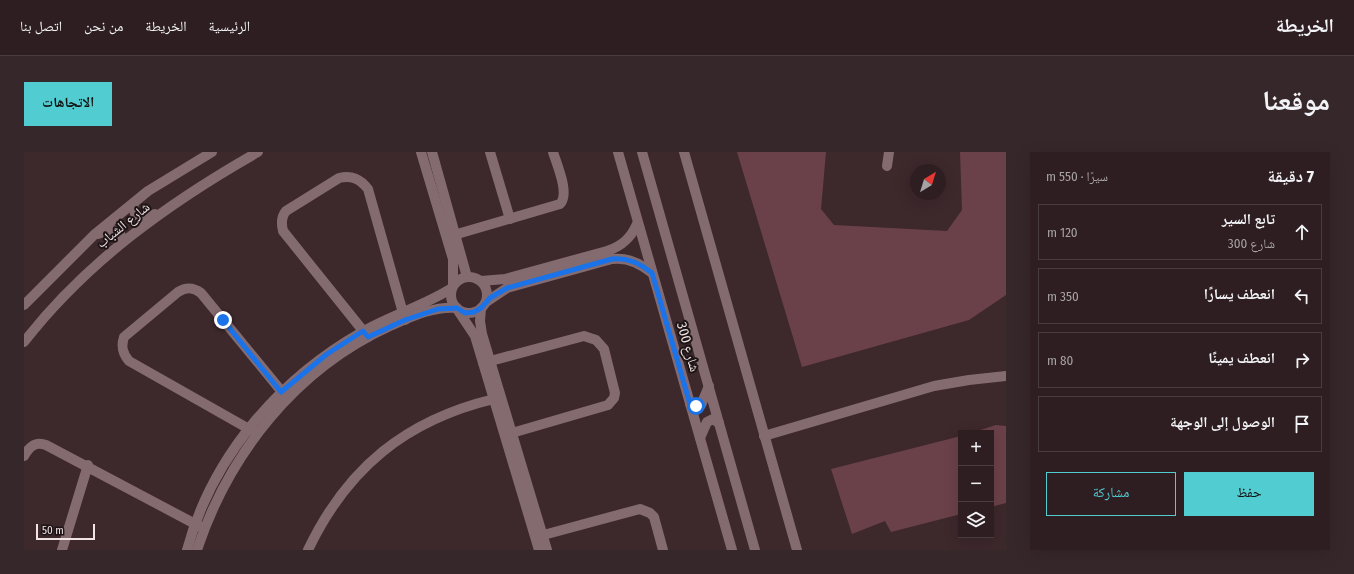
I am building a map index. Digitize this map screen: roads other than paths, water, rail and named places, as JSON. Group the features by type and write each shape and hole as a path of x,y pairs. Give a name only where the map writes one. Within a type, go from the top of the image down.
{"street":[{"name":"شارع الشباب","path":"24,305 94,235 148,191 212,152"},
{"name":"شارع الشباب","path":"24,342 62,298 124,241 161,212 258,152"},
{"path":"422,152 467,277"},
{"path":"432,152 451,236 453,259 452,301 475,336 487,362 538,536 539,550"},
{"path":"490,152 510,219"},
{"path":"451,236 556,206 563,201 565,193 553,152"},
{"name":"شارع 300","path":"618,152 637,224 732,550"},
{"name":"شارع 300","path":"642,152 755,550"},
{"path":"684,152 797,550"},
{"path":"887,166 889,152"},
{"path":"366,334 283,231 281,225 286,211 339,178 347,176 355,178 363,182 368,189 404,316"},
{"path":"133,204 133,209 140,217 145,218 161,212"},
{"path":"187,550 195,523 219,473 253,431 284,395 366,334 404,316 435,298 453,287 459,279 467,277 480,281 505,279 607,252 622,244 629,238 637,224"},
{"path":"94,235 113,230 120,234 124,241"},
{"path":"622,244 627,251 626,260"},
{"path":"404,316 438,309 457,309 470,313 507,288 612,259 626,260 643,266 652,273"},
{"path":"480,281 486,289 481,328 487,362 494,399 508,434"},
{"path":"253,431 129,361 123,351 122,344 124,337 184,288 196,289 201,293 284,395"},
{"path":"487,362 584,336 596,340 604,349 615,393 612,402 608,405 508,434"},
{"path":"764,436 934,386 1006,376"},
{"path":"690,404 696,406 701,405 709,386"},
{"path":"308,550 328,512 346,487 382,451 423,424 464,407 494,399"},
{"path":"700,438 706,422 713,419 719,423"},
{"path":"197,550 221,489 253,431"},
{"path":"24,456 28,448 32,445 42,444 88,466 204,529"},
{"path":"62,550 88,466"},
{"path":"538,536 640,509 650,513 654,518 663,550"},
{"path":"538,536 547,550"}]}
